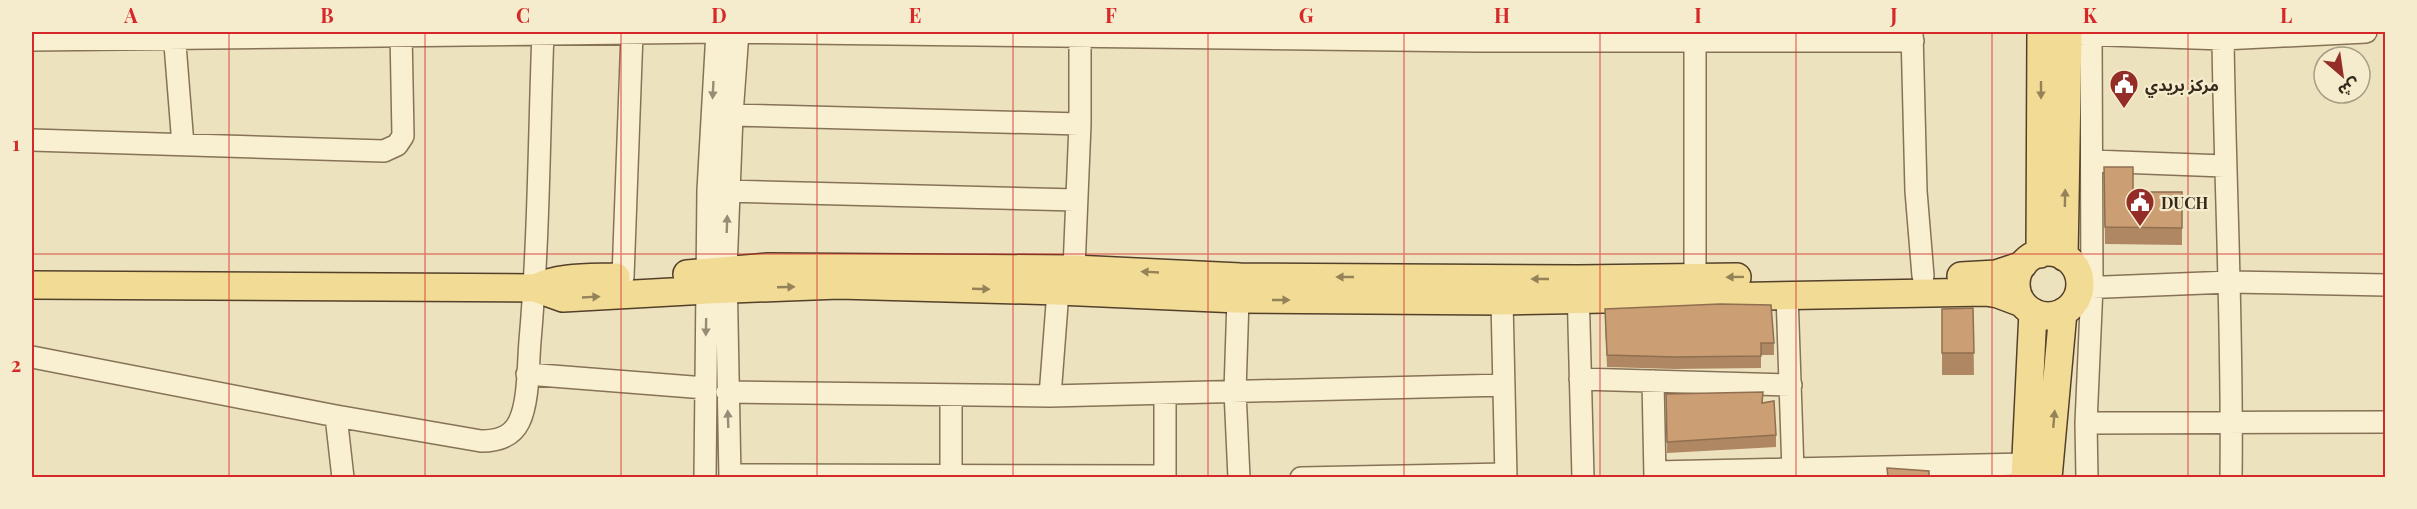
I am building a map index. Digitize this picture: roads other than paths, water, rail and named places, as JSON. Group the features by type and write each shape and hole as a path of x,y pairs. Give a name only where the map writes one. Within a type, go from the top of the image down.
{"main road":[{"path":"2041,32 2042,258"},
{"path":"2033,473 2028,308 2018,296 2016,280 2042,258 2079,33"},
{"path":"32,285 535,288 562,279 623,277 716,281 839,285 1058,291 1238,299 1502,301 1578,290 1695,278 1984,276 2042,258 2077,271 2086,287 2063,312 2048,316 2028,308 2011,297 1986,292 1787,294 1578,290 1074,269 768,267 716,281 563,298 535,288"},
{"path":"2033,473 2063,312"}],"street":[{"path":"717,32 708,190 727,392 730,476 1165,477 1165,393"},
{"path":"32,40 174,34 717,32 1912,36 1916,191 1923,276"},
{"path":"705,477 705,388 728,191 738,32"},
{"path":"2087,477 2086,287 2093,161 2079,33 2223,39 2366,32"},
{"path":"32,140 384,151 397,145 403,136 401,33"},
{"path":"32,357 336,416 492,441 503,438 519,423 527,374 535,288 543,33"},
{"path":"623,277 632,33"},
{"path":"174,34 183,145"},
{"path":"1074,269 1080,124 1080,34"},
{"path":"1695,36 1695,278"},
{"path":"2223,39 2224,166 2230,282 2231,477"},
{"path":"732,115 1080,124"},
{"path":"2093,161 2224,166"},
{"path":"728,191 1076,200"},
{"path":"2086,287 2230,282 2385,285"},
{"path":"1578,290 1583,477"},
{"path":"1050,396 1058,291"},
{"path":"1787,294 1793,471"},
{"path":"1238,299 1235,392 1239,477"},
{"path":"1301,477 1506,476 1502,301"},
{"path":"527,374 705,388"},
{"path":"1580,379 1791,386"},
{"path":"1653,381 1655,475 1793,471 2033,473"},
{"path":"727,392 1050,396 1504,386"},
{"path":"951,396 951,477"},
{"path":"336,416 343,477"},
{"path":"2086,423 2385,422"}],"place":[{"name":"مركز بريدي","path":"2124,110"},
{"name":"DUCH","path":"2140,228"}]}
